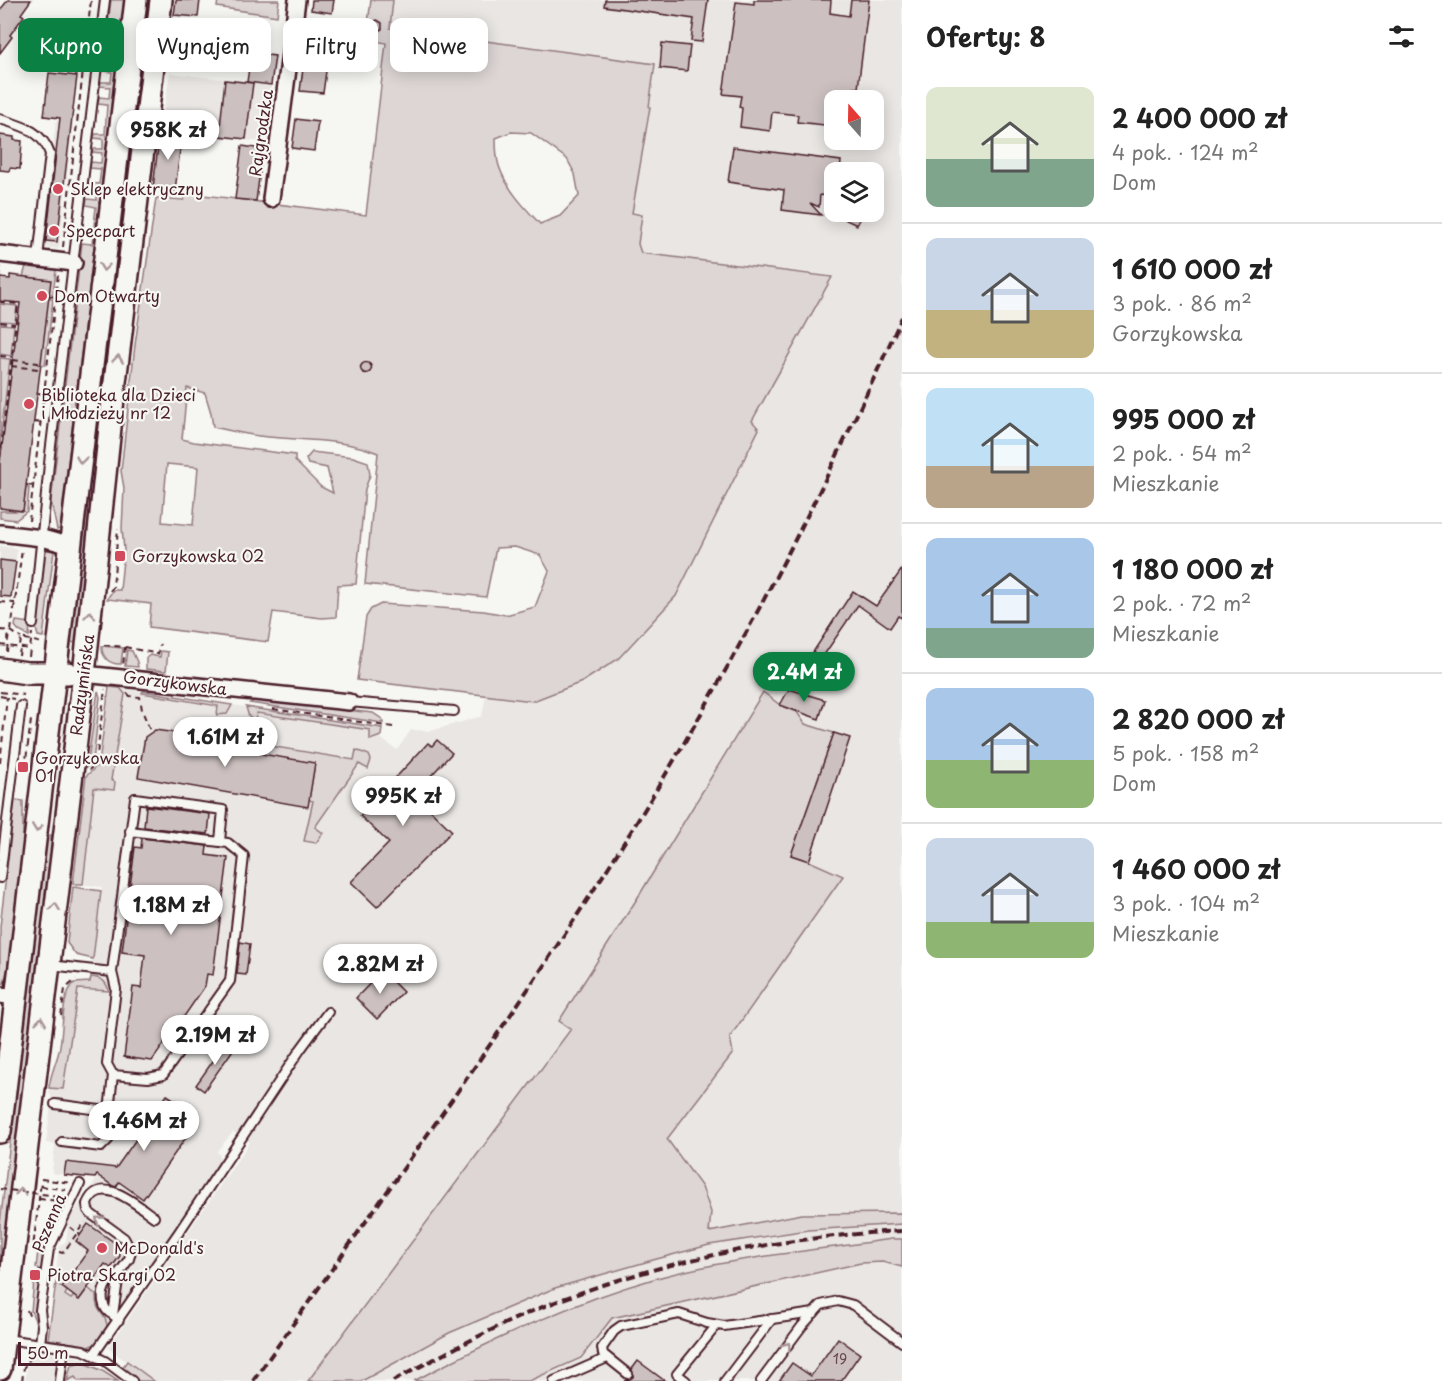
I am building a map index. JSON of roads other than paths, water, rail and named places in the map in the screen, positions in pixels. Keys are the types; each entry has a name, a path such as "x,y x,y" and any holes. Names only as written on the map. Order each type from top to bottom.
{"main road":[{"name":"Radzymińska","path":"0,1132 8,996 56,673 136,0"},
{"name":"Radzymińska","path":"0,1369 84,674 102,492 161,0"},
{"path":"78,490 102,492"},
{"name":"Gorzykowska","path":"11,661 56,673 84,674"}],"street":[{"name":"Rajgrodzka","path":"271,199 297,0"},
{"path":"1,258 38,258 68,263"},
{"path":"0,533 35,537 72,546"},
{"name":"Gorzykowska","path":"84,674 349,702"}],"lane":[{"path":"33,624 35,537 50,454 68,263 105,0"},
{"path":"0,119 38,134 45,142 50,154 38,258"},
{"path":"349,702 454,711"},
{"path":"0,878 21,706"},
{"path":"109,1111 113,1075 107,1064 116,988 112,972 135,798 223,810 220,841"},
{"path":"113,1075 148,1078 163,1075 230,981 244,856 228,843 220,841 130,831"},
{"path":"48,965 112,972"},
{"path":"94,1354 116,1317 328,1012"},
{"path":"55,1104 114,1112 108,1140 101,1147 62,1142"},
{"name":"Pszenna","path":"40,1344 42,1326 40,1310 48,1255 80,1185"},
{"path":"116,1317 107,1312 102,1298 107,1281 119,1273 131,1251 124,1238 88,1210 88,1200 98,1191 113,1191 154,1216"},
{"path":"116,1317 119,1273"},
{"path":"761,1381 814,1312 821,1305 838,1300 853,1305 902,1342"},
{"path":"628,1374 603,1354 602,1348 614,1331 621,1326 679,1314 724,1326 814,1312"},
{"path":"724,1381 772,1319"},
{"path":"686,1381 677,1374 717,1325"},
{"path":"4,1339 83,1350 94,1354 132,1381"},
{"path":"60,1381 64,1347"},
{"path":"554,1381 607,1358"}],"railway":[{"path":"253,1381 492,1041 630,833 705,707 775,579 902,317"},
{"path":"393,1381 517,1318 624,1278 669,1265 761,1246 808,1239 902,1231"}],"place":[{"name":"Sklep elektryczny","path":"58,189"},
{"name":"Specpart","path":"54,231"},
{"name":"Dom Otwarty","path":"42,296"},
{"name":"Biblioteka dla Dzieci i Młodzieży nr 12","path":"29,404"},
{"name":"Gorzykowska 02","path":"120,556"},
{"name":"Gorzykowska 01","path":"23,767"},
{"name":"McDonald's","path":"102,1248"},
{"name":"Piotra Skargi 02","path":"35,1275"}]}
